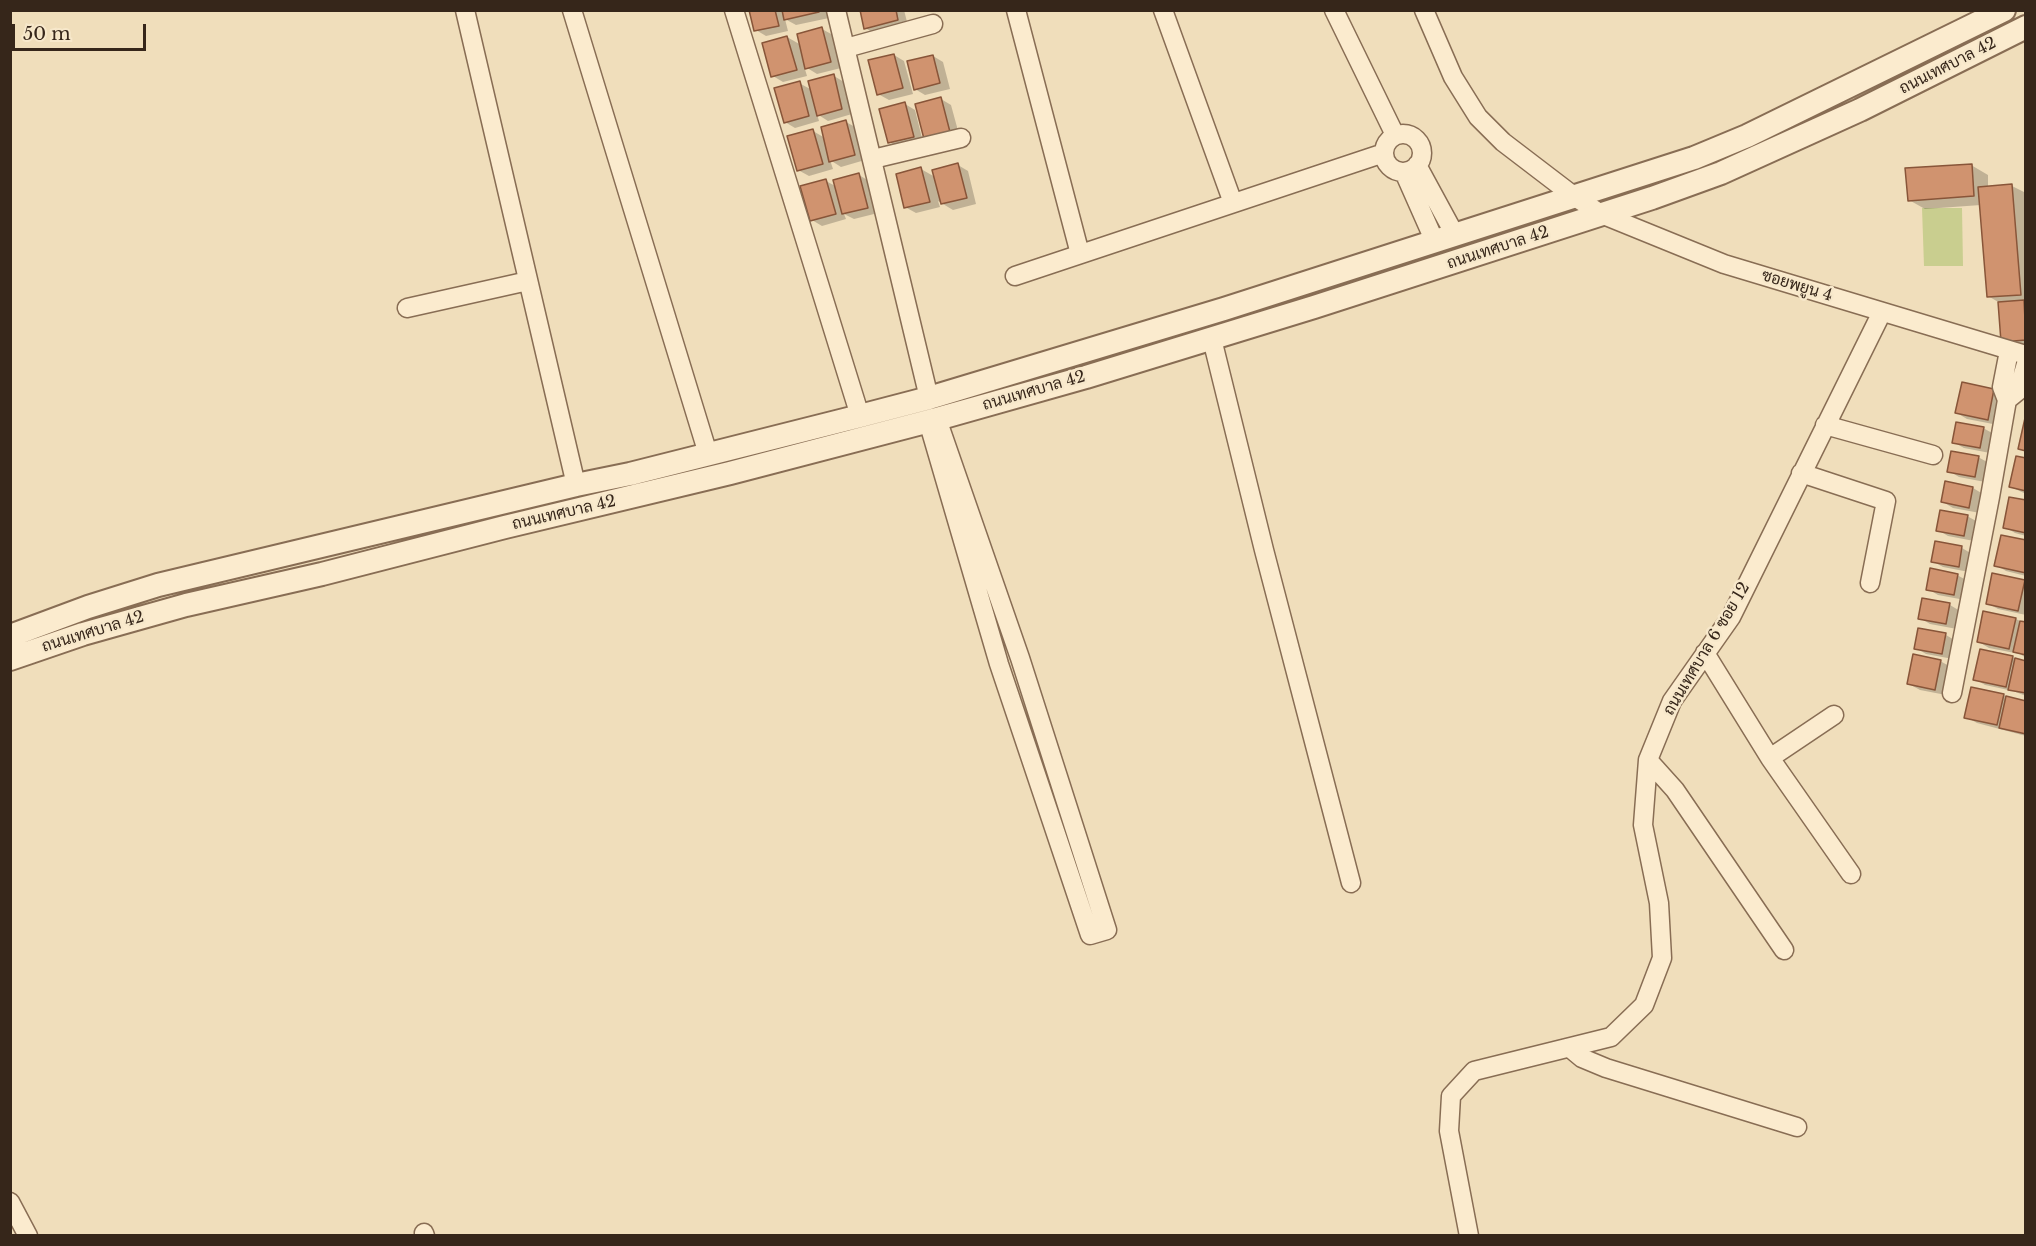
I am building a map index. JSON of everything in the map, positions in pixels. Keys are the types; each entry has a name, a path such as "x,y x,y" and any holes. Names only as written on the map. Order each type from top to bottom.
{"street":[{"path":"465,10 576,485"},
{"path":"572,10 708,454"},
{"path":"734,10 860,416"},
{"path":"836,10 873,159 931,413 999,664 1090,935 1107,930 1020,658 931,413"},
{"path":"1016,10 1080,254"},
{"path":"1164,10 1233,202"},
{"path":"1334,10 1395,135"},
{"name":"ซอยพยูน 4","path":"1424,10 1453,77 1478,117 1503,142 1601,214 1724,264 2017,353"},
{"name":"ถนนเทศบาล 42","path":"10,636 87,607 158,585 630,474 860,416 931,413 1164,328 1694,158 1747,136 2004,10"},
{"path":"846,48 933,24"},
{"name":"ถนนเทศบาล 42","path":"10,659 83,634 186,605 322,574 730,473 931,413 1212,339 1492,251 1685,187 1860,110 2025,27"},
{"path":"1395,135 1409,135 1421,148 1421,156 1411,168 1396,171 1389,166 1384,153 1387,142 1395,135"},
{"path":"873,159 961,138"},
{"path":"1015,276 1384,153"},
{"path":"1411,168 1445,239"},
{"path":"407,308 528,281"},
{"name":"ถนนเทศบาล 6 ซอย 12","path":"1469,1236 1449,1131 1451,1096 1474,1071 1611,1037 1644,1005 1662,958 1659,903 1643,825 1648,760 1672,701 1731,617 1882,312"},
{"path":"1212,339 1264,550 1351,883"},
{"path":"1952,693 2007,400 2002,387 2017,353"},
{"path":"2007,400 2018,391 2025,364"},
{"path":"2007,400 2025,405"},
{"path":"1825,425 1933,455"},
{"path":"1801,473 1886,501 1870,583"},
{"path":"1705,653 1770,758 1851,874"},
{"path":"999,664 1020,658"},
{"path":"1770,758 1834,715"},
{"path":"1648,760 1675,790 1784,951"},
{"path":"1039,782 1059,777"},
{"path":"1570,1048 1582,1058 1606,1068 1797,1127"},
{"path":"10,1202 28,1236"}],"green space":[{"path":"1922,208 1962,208 1963,266 1924,266"}],"building":[{"path":"749,10 775,10 779,26 754,31"},
{"path":"782,10 819,10 819,12 784,20"},
{"path":"860,10 896,10 898,20 864,29"},
{"path":"822,27 831,62 805,69 797,34"},
{"path":"787,36 797,70 771,77 762,43"},
{"path":"894,54 903,88 877,95 868,60"},
{"path":"933,55 940,83 914,90 907,61"},
{"path":"834,74 842,109 817,116 808,81"},
{"path":"800,81 809,116 784,123 774,88"},
{"path":"941,97 950,132 924,139 915,104"},
{"path":"905,102 914,137 888,143 879,109"},
{"path":"846,120 855,155 829,162 821,127"},
{"path":"813,129 823,164 797,171 787,136"},
{"path":"958,163 967,198 941,204 932,170"},
{"path":"1972,164 1974,196 1908,201 1905,168"},
{"path":"921,167 930,202 904,208 896,174"},
{"path":"859,173 868,208 842,214 833,180"},
{"path":"826,179 836,214 810,221 800,186"},
{"path":"2012,184 2021,295 1987,297 1978,187"},
{"path":"2024,300 2026,340 2001,342 1998,302"},
{"path":"1962,382 1994,389 1988,420 1955,413"},
{"path":"2026,418 2026,451 2018,449"},
{"path":"1956,422 1984,427 1980,448 1952,443"},
{"path":"1951,451 1979,456 1975,477 1947,472"},
{"path":"2016,456 2026,458 2026,491 2009,487"},
{"path":"1945,481 1973,487 1969,508 1941,502"},
{"path":"2009,497 2026,500 2026,533 2003,528"},
{"path":"1940,510 1968,515 1964,536 1936,531"},
{"path":"2001,535 2026,540 2026,573 1994,566"},
{"path":"1935,541 1962,546 1959,567 1931,562"},
{"path":"1930,568 1958,574 1954,595 1926,590"},
{"path":"1992,573 2025,580 2018,611 1986,604"},
{"path":"1922,598 1950,603 1946,624 1918,619"},
{"path":"1983,611 2016,618 2009,649 1977,642"},
{"path":"2020,621 2026,622 2026,655 2013,652"},
{"path":"1918,628 1946,633 1942,654 1914,649"},
{"path":"1980,649 2013,656 2006,687 1973,680"},
{"path":"1913,654 1941,660 1935,690 1907,684"},
{"path":"2015,658 2026,661 2026,693 2008,690"},
{"path":"1971,687 2004,694 1997,725 1964,718"},
{"path":"2006,696 2026,701 2026,734 1999,728"}]}
